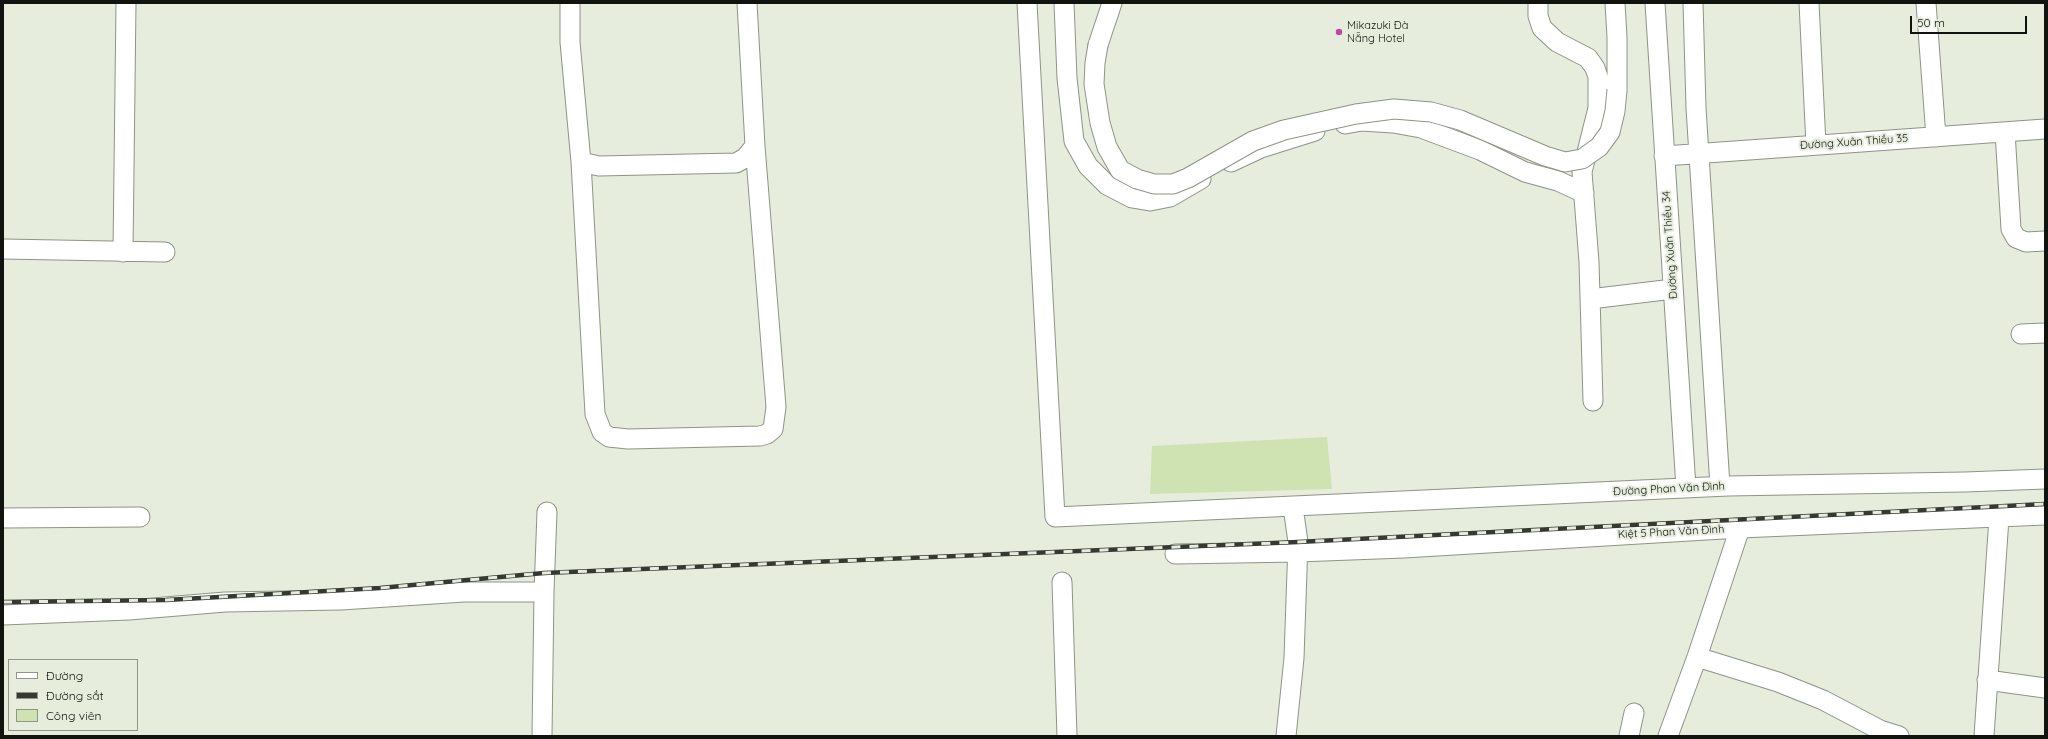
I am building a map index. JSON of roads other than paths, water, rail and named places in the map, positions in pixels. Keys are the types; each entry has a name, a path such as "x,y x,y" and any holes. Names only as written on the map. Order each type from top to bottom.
{"street":[{"path":"123,252 126,3"},
{"path":"570,3 570,42 581,162 595,414 602,432 609,437 628,439 760,436 767,434 772,429 776,407 755,146 747,3"},
{"name":"Đường Phan Văn Đình","path":"1027,3 1054,517 1720,486 1965,482 2045,479"},
{"path":"1064,3 1067,78 1074,141 1088,166 1107,185 1132,198 1150,201 1170,197 1236,159 1261,148 1328,127 1362,121 1393,123 1421,128 1480,150 1525,172 1558,181 1584,193"},
{"path":"1112,3 1098,45 1094,84 1100,123 1107,147 1120,170 1137,179 1154,184 1173,184 1188,178 1253,140 1284,130 1341,117 1394,109 1431,112 1473,125 1545,156 1566,162 1582,160 1599,147 1610,132 1615,111 1617,90 1617,37 1615,3"},
{"path":"1538,3 1538,16 1542,28 1557,42 1588,58 1595,68 1598,77 1598,108 1582,172 1590,299 1593,401"},
{"name":"Đường Xuân Thiều 34","path":"1655,3 1686,488"},
{"path":"1693,3 1699,153 1720,486"},
{"path":"1809,3 1816,145"},
{"path":"1926,3 1936,137"},
{"name":"Đường Xuân Thiều 35","path":"1664,156 2045,129"},
{"path":"2005,132 2011,229 2016,238 2026,242 2045,241"},
{"path":"581,162 599,166 736,163 745,158 755,146"},
{"path":"3,249 165,252"},
{"path":"1590,299 1673,289"},
{"path":"2021,334 2045,333"},
{"path":"1286,736 1294,658 1298,552 1294,507"},
{"path":"542,736 544,592 547,512"},
{"name":"Kiệt 5 Phan Văn Đình","path":"1175,554 1298,552 1404,548 1740,528 2045,515"},
{"path":"3,518 140,517"},
{"path":"1984,736 1999,518"},
{"path":"1668,736 1698,657 1740,528"},
{"path":"1062,582 1067,736"},
{"path":"3,615 129,610 225,602 341,600 464,592 544,592"},
{"path":"1698,657 1778,682 1823,700 1880,730 1899,736"},
{"path":"1987,680 2045,688"},
{"path":"1629,736 1634,713"}],"railway":[{"path":"3,602 166,600 380,588 544,573 1298,542 2045,504"}],"place":[{"name":"Mikazuki Đà Nẵng Hotel","path":"1339,32"}]}
